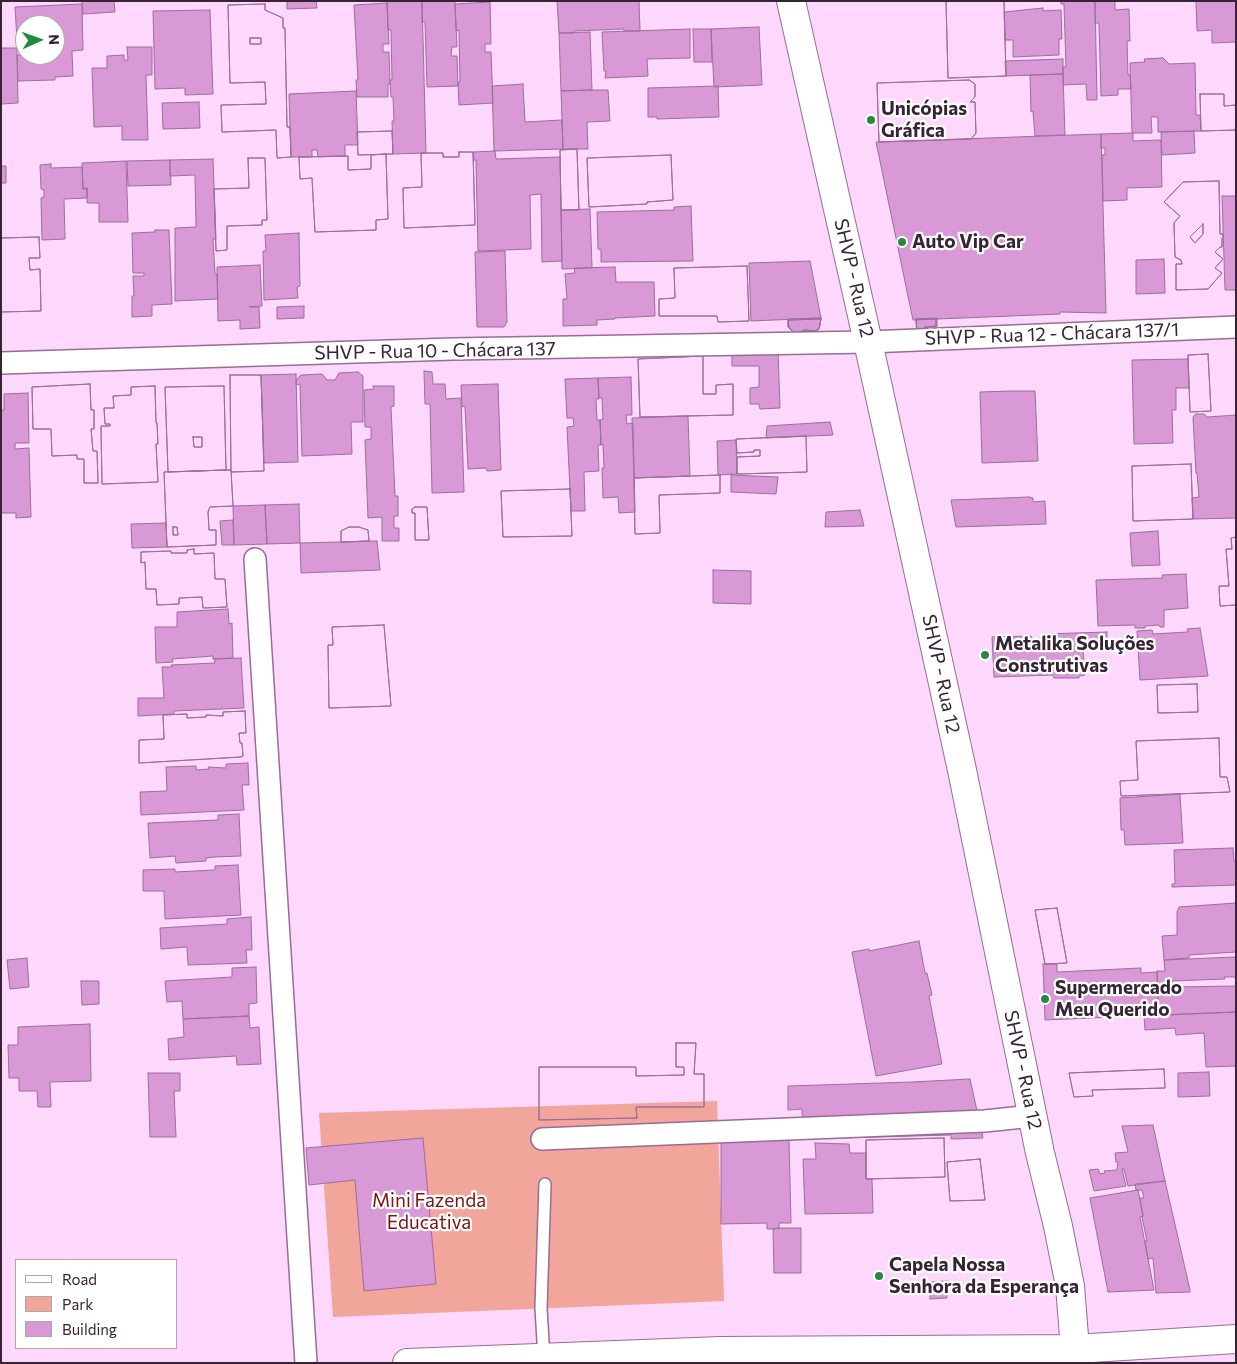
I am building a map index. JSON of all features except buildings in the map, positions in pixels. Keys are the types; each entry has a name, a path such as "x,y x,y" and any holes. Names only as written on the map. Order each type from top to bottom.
{"street":[{"name":"SHVP - Rua 12","path":"791,1 962,770 1032,1116 1058,1226 1070,1286 1075,1356"},
{"name":"SHVP - Rua 12 - Chácara 137/1","path":"868,342 1236,327"},
{"name":"SHVP - Rua 10 - Chácara 137","path":"1,364 453,349 868,342"},
{"path":"255,559 306,1363"},
{"path":"542,1139 985,1121 1032,1116"},
{"path":"407,1363 544,1358 1075,1356 1236,1339"}],"lane":[{"path":"544,1358 541,1308 545,1184"}],"green space":[{"name":"Mini Fazenda Educativa","path":"717,1101 724,1301 333,1317 319,1113"}],"place":[{"name":"Unicópias Gráfica","path":"871,120"},
{"name":"Auto Vip Car","path":"902,242"},
{"name":"Metalika Soluções Construtivas","path":"985,655"},
{"name":"Supermercado Meu Querido","path":"1045,999"},
{"name":"Capela Nossa Senhora da Esperança","path":"879,1276"}]}
